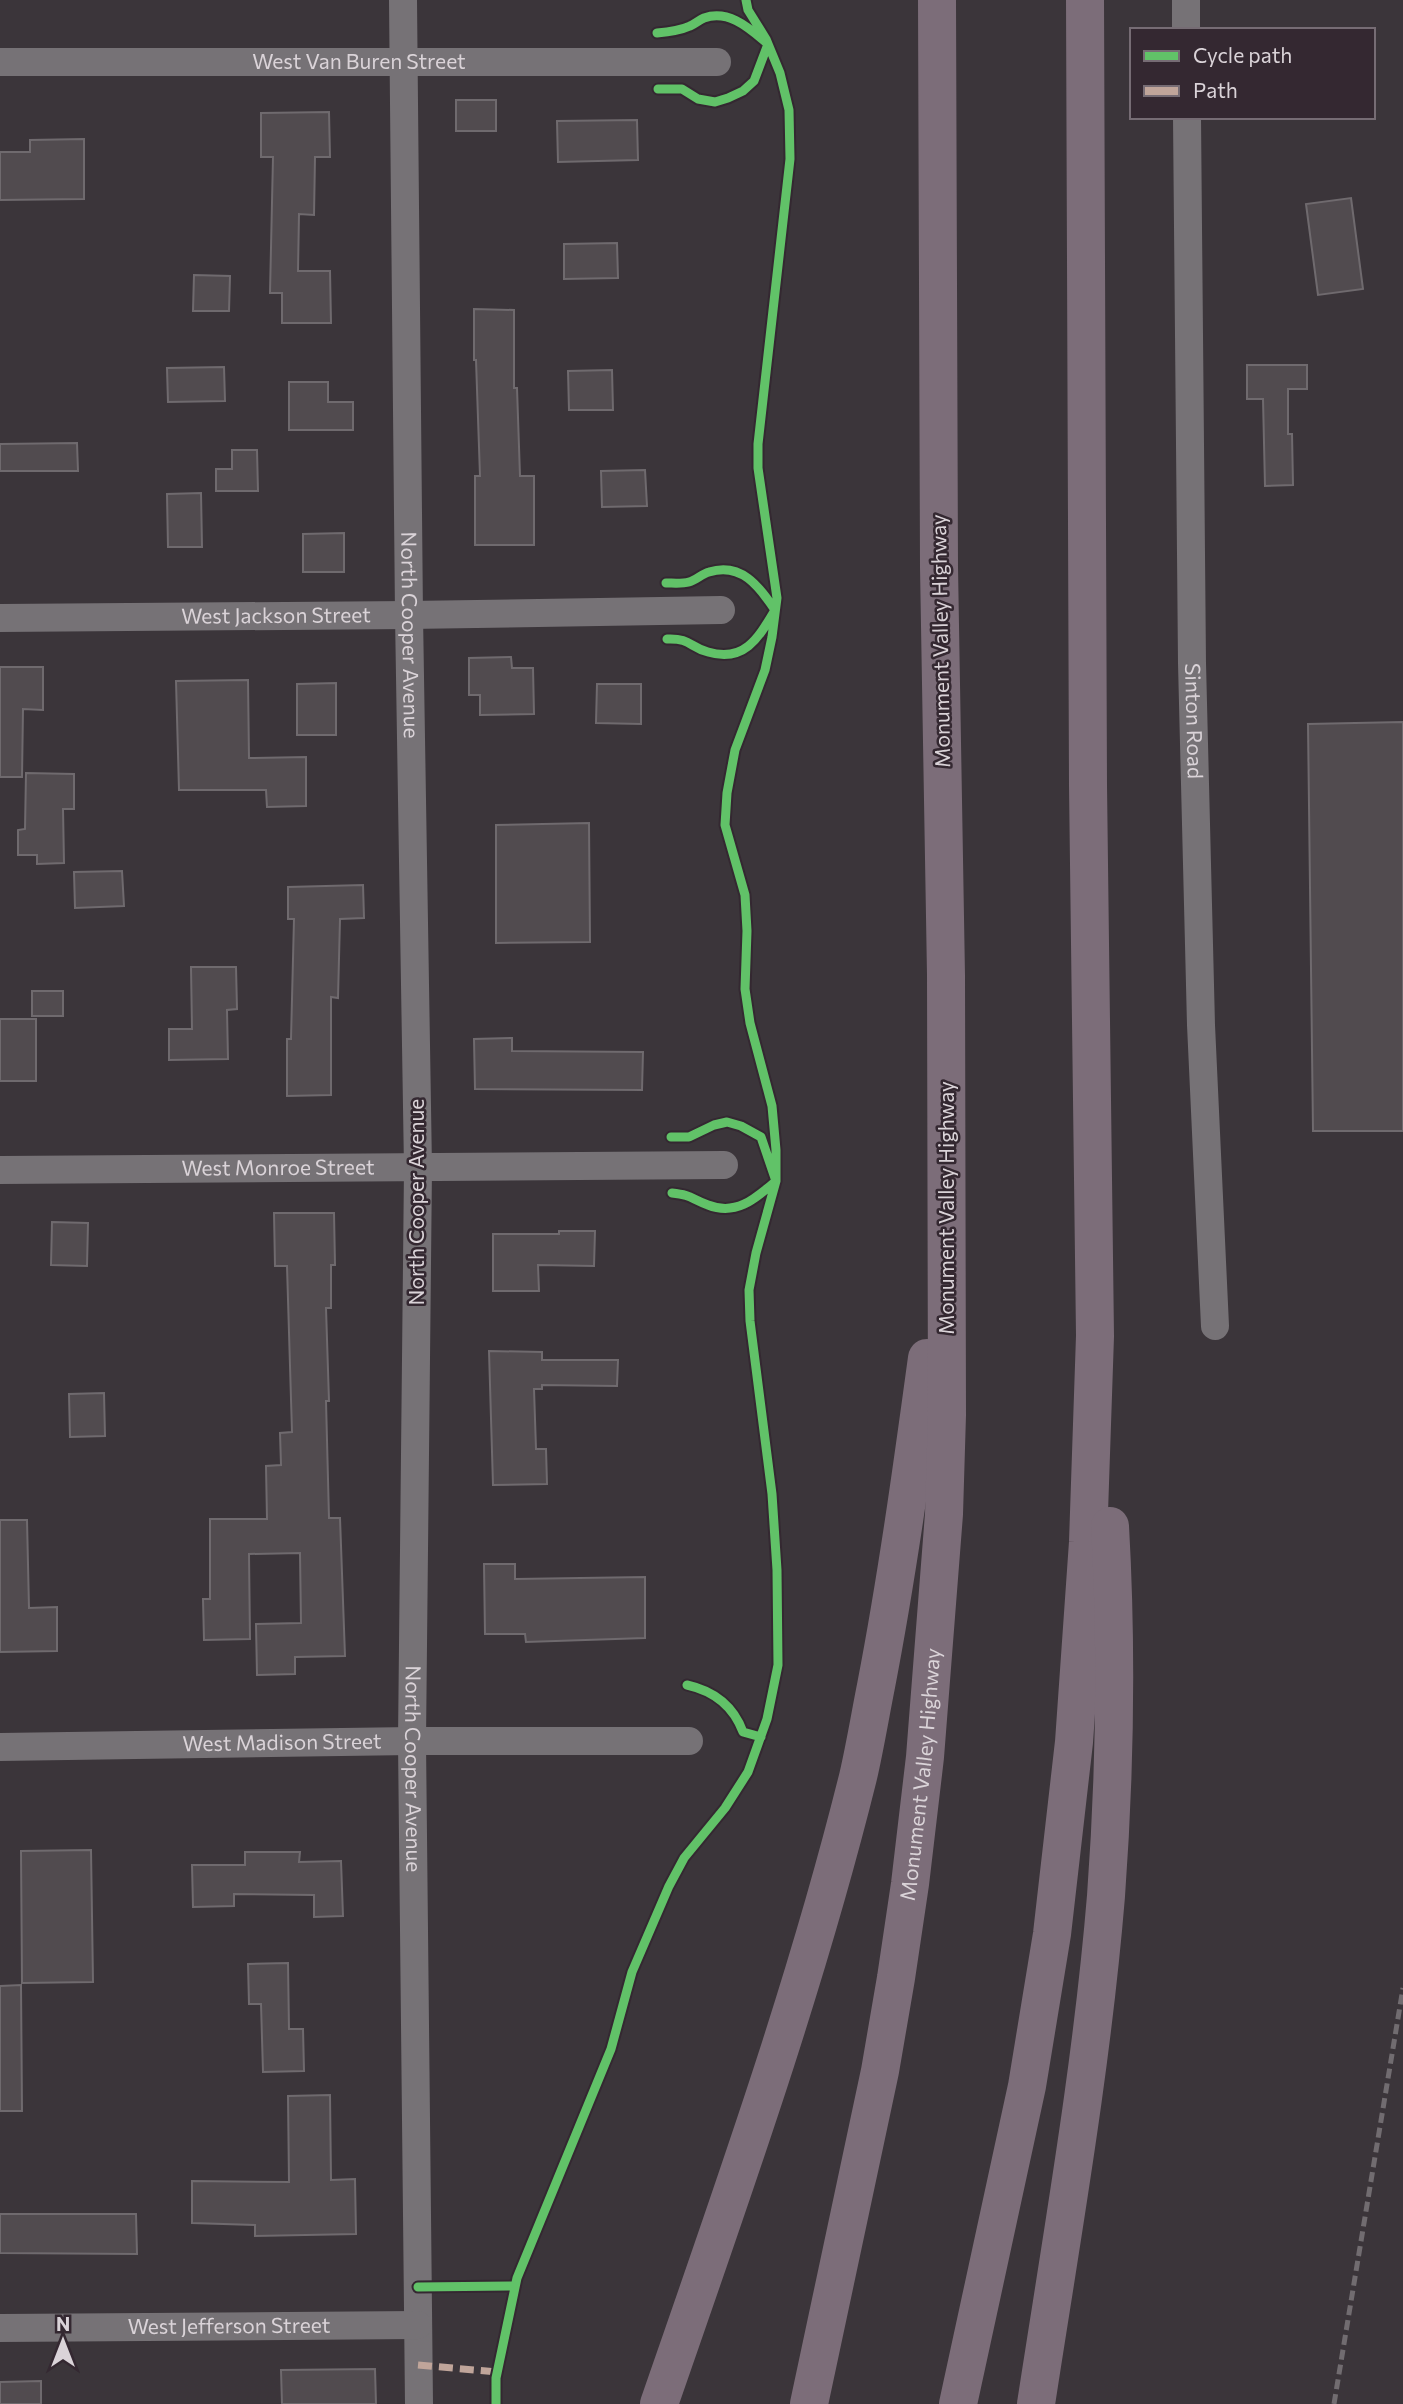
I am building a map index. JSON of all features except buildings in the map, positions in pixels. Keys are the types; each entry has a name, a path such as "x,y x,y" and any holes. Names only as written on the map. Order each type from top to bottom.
{"highway":[{"name":"Monument Valley Highway","path":"809,2404 882,2057 910,1884 938,1612 944,1514 947,1415 945,872 939,567 937,0"},
{"path":"958,2404 1027,2086 1052,1934 1074,1742 1083,1620 1095,1336 1088,785 1085,0"},
{"path":"659,2404 739,2176 823,1914 859,1773 884,1646 912,1469 929,1341 946,1157"},
{"path":"1036,2404 1089,2046 1111,1811 1114,1593 1095,1336"}],"street":[{"name":"North Cooper Avenue","path":"404,0 409,615 418,1168 412,1741 419,2404"},
{"path":"1186,0 1186,28"},
{"name":"West Van Buren Street","path":"0,62 717,62"},
{"name":"Sinton Road","path":"1187,119 1192,663 1201,1025 1215,1325"},
{"name":"West Jackson Street","path":"0,618 721,610"},
{"name":"West Monroe Street","path":"0,1170 724,1165"},
{"name":"West Madison Street","path":"0,1747 412,1741 688,1741"},
{"name":"West Jefferson Street","path":"0,2328 418,2325"}],"railway":[{"path":"1334,2404 1403,1988"}],"marked path":[{"path":"418,2365 497,2372"}],"cycle path":[{"path":"496,2404 496,2378 517,2278 611,2049 632,1972 684,1858 725,1808 748,1772 767,1719 778,1665 777,1570 772,1494 750,1321 749,1290 756,1253 776,1181 776,1150 772,1106 750,1023 745,989 745,895 725,825 727,793 735,750 765,670 777,598 758,468 758,444 790,159 789,110 780,73 766,39 748,10 746,0"},
{"path":"657,33 682,29 704,18 723,16 739,22 768,44 754,81 743,91 728,98 715,102 698,99 682,89 658,89"},
{"path":"666,583 686,583 709,572 731,570 756,585 775,610 757,638 741,651 732,654 708,652 686,641 667,639"},
{"path":"671,1137 689,1137 727,1122 741,1126 761,1137 776,1181 753,1199 736,1207 718,1208 688,1196 672,1193"},
{"path":"687,1685 714,1695 734,1714 743,1732 761,1737"},
{"path":"418,2287 515,2286"}]}
